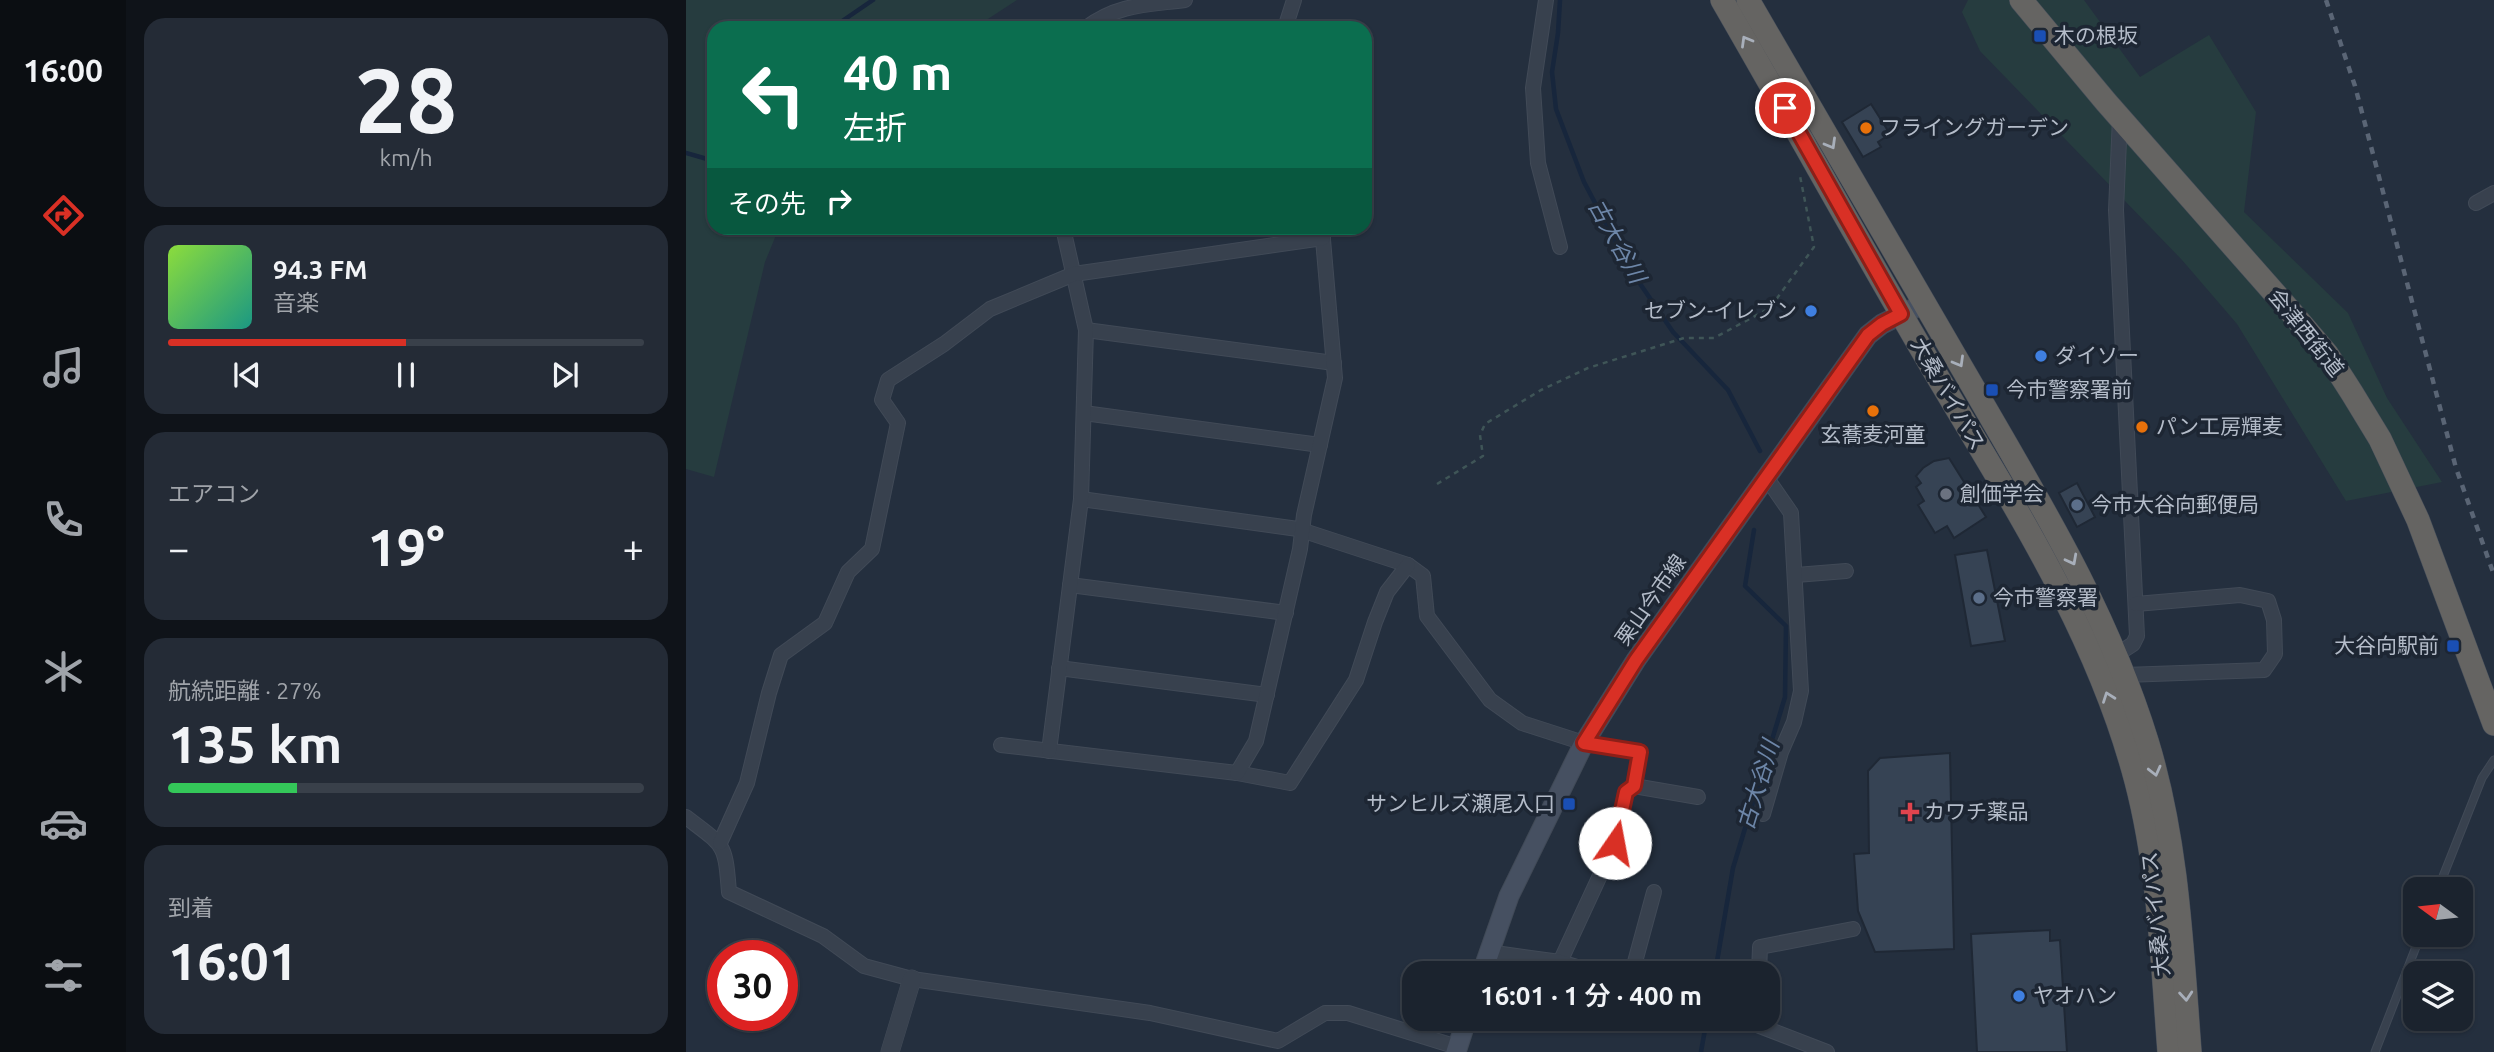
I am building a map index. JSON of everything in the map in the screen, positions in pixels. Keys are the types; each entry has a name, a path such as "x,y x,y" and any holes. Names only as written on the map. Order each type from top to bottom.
{"highway":[{"name":"大桑バイパス","path":"1722,0 1901,314 2051,569 2104,683 2136,781 2146,826 2158,905 2169,1052"},
{"name":"大桑バイパス","path":"1748,0 2072,558 2121,665 2147,743 2167,827 2178,905 2190,1052"},
{"name":"会津西街道","path":"2021,0 2327,354 2353,393 2380,439 2418,520 2494,724"},
{"path":"2067,602 2088,591"}],"main road":[{"name":"栗山今市線","path":"1486,961 1508,896 1584,743 1636,660 1868,335 1882,324 1925,303"},
{"path":"1457,1049 1463,1031"}],"street":[{"path":"1096,21 1131,4 1185,0"},
{"path":"1287,21 1294,0"},
{"path":"1546,0 1533,88 1538,163 1560,247"},
{"path":"2120,117 2116,210 2137,636 2121,665 2264,670 2276,654 2274,620 2268,601 2240,595 2136,604"},
{"path":"2476,203 2494,193"},
{"path":"1049,751 1081,499 1084,413 1086,330 1065,235"},
{"path":"720,844 747,783 781,655 825,623 848,572 872,549 898,423 882,400 888,380 944,344 990,309 1074,274 1311,235"},
{"path":"1237,773 1256,741 1335,378 1323,235"},
{"path":"1086,330 1334,363"},
{"path":"1084,413 1320,445"},
{"path":"1763,814 1781,752 1794,722 1801,691 1791,513 1766,477"},
{"path":"1081,499 1302,531 1408,565 1423,576 1427,616 1490,700 1522,723 1584,743 1640,752 1634,786 1626,792 1615,843 1560,961"},
{"path":"1001,745 1237,773 1290,783 1356,680 1387,592 1408,565"},
{"path":"1796,575 1846,571"},
{"path":"1070,585 1286,613"},
{"path":"1059,667 1267,695"},
{"path":"1634,786 1698,797"},
{"path":"686,817 720,844 727,858 729,892 823,936 864,966 912,979 1150,1013 1278,1041 1325,1013 1348,1013 1457,1049"},
{"path":"1635,961 1654,892"},
{"path":"1759,961 1760,947 1853,929"},
{"path":"1488,953 1552,961"},
{"path":"890,1052 912,979"},
{"path":"1778,1031 1827,1052"}],"lane":[{"path":"2443,877 2482,778 2494,760"},
{"path":"2375,1052 2416,947"}],"path":[{"path":"1437,484 1483,456 1480,435 1485,424 1541,390 1588,368 1684,338 1714,338 1770,308 1814,247 1797,160 1810,152"}],"green space":[{"path":"686,0 1017,0 985,21 707,21 707,235 776,235 765,262 714,477 686,469"},
{"path":"1968,0 2084,0 2140,77 2209,35 2256,112 2244,212 2348,313 2387,398 2442,482 2346,501 2237,324 2182,260 1980,51 1962,12"}],"building":[{"name":"フライングガーデン","path":"1871,104 1890,134 1878,142 1881,147 1863,157 1842,122"},
{"name":"創価学会","path":"1949,458 1986,517 1954,538 1947,526 1935,533 1918,505 1924,501 1916,487 1921,483 1916,476 1923,468 1934,461"},
{"name":"今市大谷向郵便局","path":"2077,483 2095,517 2077,527 2059,493"},
{"name":"今市警察署","path":"1987,550 2005,641 1971,646 1955,555"},
{"name":"カワチ薬品","path":"1950,753 1954,949 1875,952 1858,911 1854,854 1869,853 1868,771 1880,758"},
{"name":"ヤオハン","path":"2050,930 2050,941 2060,940 2067,1052 1977,1052 1971,934"}],"waterway":[{"path":"842,21 873,0"},
{"name":"古大谷川","path":"1560,0 1552,72 1556,109 1584,182 1630,269 1673,332 1728,390 1760,451"},
{"path":"686,153 707,159"},
{"name":"古大谷川","path":"1717,961 1733,868 1785,697 1786,626 1745,586 1754,530"},
{"name":"古大谷川","path":"1701,1052 1705,1031"}],"railway":[{"path":"2326,0 2355,86 2456,468 2494,575"}],"place":[{"name":"木の根坂","path":"2040,36"},
{"name":"フライングガーデン","path":"1866,128"},
{"name":"セブン-イレブン","path":"1811,311"},
{"name":"ダイソー","path":"2041,356"},
{"name":"今市警察署前","path":"1992,390"},
{"name":"玄蕎麦河童","path":"1873,411"},
{"name":"パン工房輝麦","path":"2142,427"},
{"name":"創価学会","path":"1946,494"},
{"name":"今市大谷向郵便局","path":"2077,505"},
{"name":"今市警察署","path":"1979,598"},
{"name":"大谷向駅前","path":"2453,646"},
{"name":"サンヒルズ瀬尾入口","path":"1569,804"},
{"name":"カワチ薬品","path":"1910,812"},
{"name":"ヤオハン","path":"2019,996"}],"route":[{"path":"1615,843 1626,792 1634,786 1640,752 1584,743 1636,660 1868,335 1901,314 1785,108"}]}
